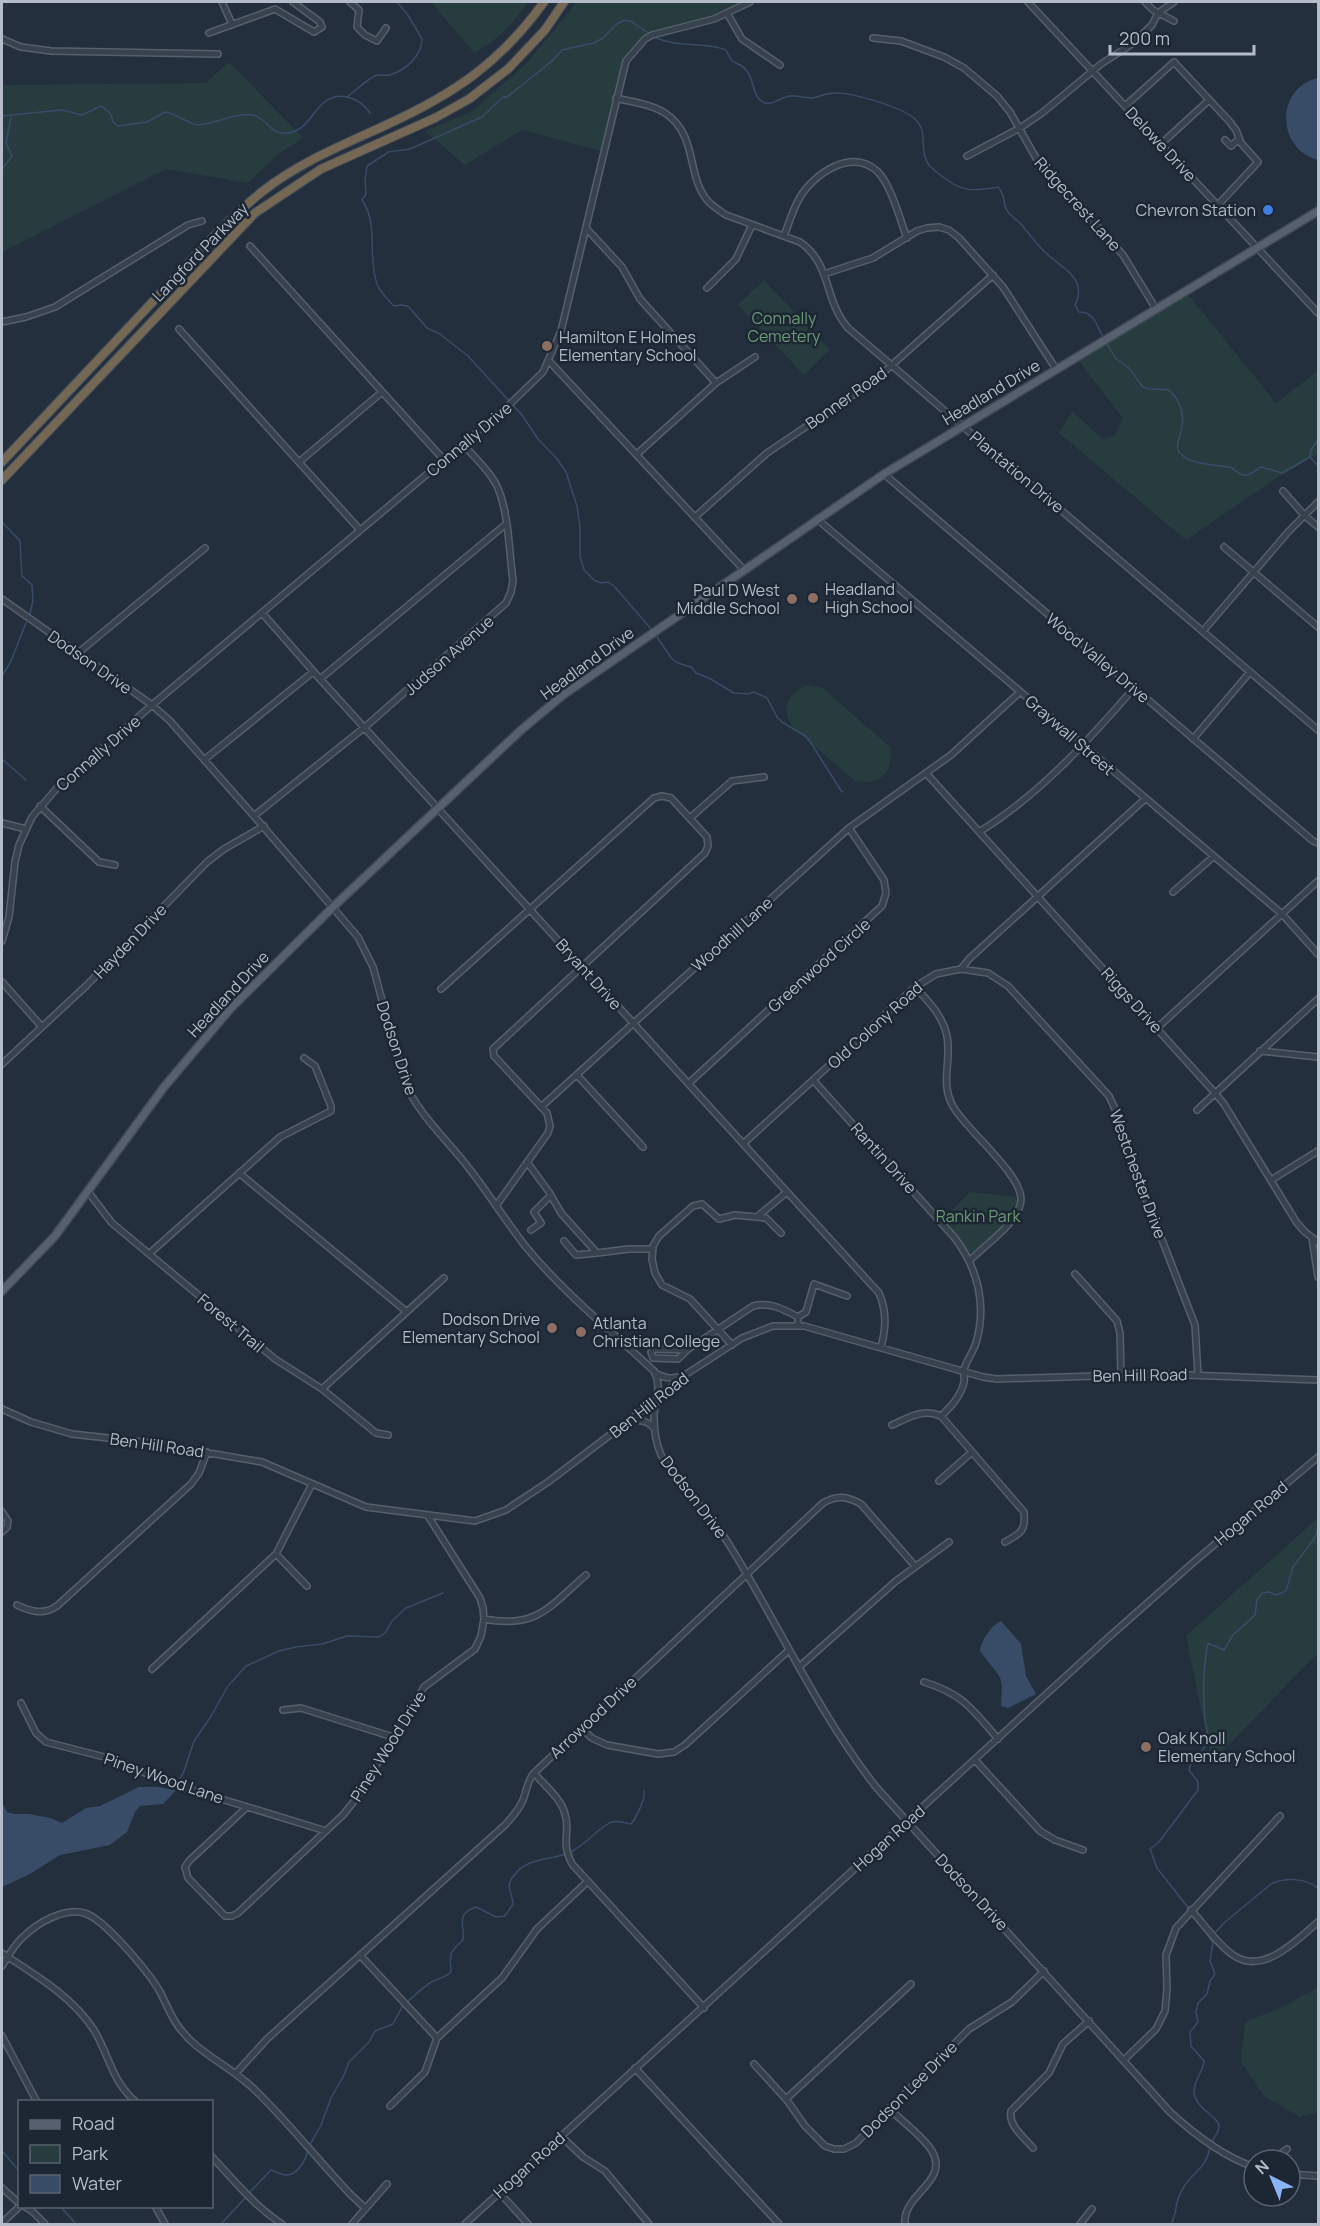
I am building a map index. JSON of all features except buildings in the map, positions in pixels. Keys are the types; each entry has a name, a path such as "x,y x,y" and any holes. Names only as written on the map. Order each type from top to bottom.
{"highway":[{"name":"Langford Parkway","path":"2,462 182,271 237,214 262,192 313,158 387,125 458,87 510,45 544,2"},
{"name":"Langford Parkway","path":"2,480 255,213 302,179 333,162 435,118 469,99 508,69 545,30 564,2"}],"main road":[{"name":"Headland Drive","path":"2,1291 55,1236 164,1087 260,977 520,731 563,695 884,474 1318,211"}],"street":[{"path":"222,2 232,24"},
{"path":"209,33 275,9 314,32 322,27 320,22 293,2"},
{"path":"351,2 359,10 357,27 365,35 377,41 386,28"},
{"name":"Connally Drive","path":"2,941 9,917 15,862 26,829 40,806 57,788 152,705 463,444 543,372 561,331 626,61 645,39 659,32 694,26 727,14 750,2"},
{"name":"Delowe Drive","path":"1028,2 1318,313"},
{"path":"1148,2 1158,13 1174,21"},
{"path":"967,156 1020,128 1092,71 1132,44 1152,25 1158,13 1174,2"},
{"path":"727,14 742,39 780,65"},
{"name":"Ridgecrest Lane","path":"873,38 901,41 919,46 964,69 997,96 1020,128 1036,158 1123,255 1156,309"},
{"path":"2,39 21,46 51,51 218,54"},
{"path":"1125,106 1174,62 1236,129 1241,143 1258,162 1218,205"},
{"name":"Plantation Drive","path":"616,98 653,107 673,119 687,139 707,200 726,214 800,242 810,249 819,260 842,321 1318,730"},
{"path":"1161,144 1209,100"},
{"path":"1225,140 1231,146 1238,140 1241,143"},
{"path":"784,236 795,205 807,187 834,166 853,161 869,166 882,177 907,238"},
{"path":"2,322 55,307 188,225 202,221"},
{"path":"707,288 736,259 752,225"},
{"path":"824,274 873,258 927,228 939,227 954,233 993,274 1011,297 1056,369"},
{"path":"586,228 622,267 640,299 716,383"},
{"path":"250,246 444,460"},
{"name":"Bonner Road","path":"695,517 766,453 858,393 892,366 993,274"},
{"path":"179,329 360,530"},
{"path":"637,453 716,383 755,357"},
{"path":"549,361 744,570"},
{"path":"299,462 382,392"},
{"name":"Judson Avenue","path":"254,816 366,728 506,603 512,592 513,581 502,500 496,484 463,444"},
{"name":"Wood Valley Drive","path":"884,474 1316,842 1318,850"},
{"path":"1283,491 1318,527"},
{"path":"1203,631 1318,502"},
{"name":"Graywall Street","path":"817,519 1282,914 1318,954"},
{"path":"320,680 506,524"},
{"path":"1224,547 1318,627"},
{"path":"78,653 205,548"},
{"name":"Dodson Drive","path":"2,599 152,705 170,721 264,826 358,937 369,957 404,1081 412,1098 465,1163 526,1246 556,1280 656,1373 660,1383 656,1400 655,1429 661,1455 716,1524 859,1765 1170,2112 1191,2131 1242,2162"},
{"name":"Bryant Drive","path":"263,614 320,680 879,1293 884,1304 886,1319 880,1347"},
{"path":"204,760 313,672"},
{"path":"1193,739 1250,672"},
{"path":"979,832 1009,812 1083,746 1134,688"},
{"name":"Woodhill Lane","path":"541,1107 849,828 951,755 1020,692"},
{"name":"Riggs Drive","path":"926,773 1215,1093 1297,1223 1318,1242"},
{"path":"690,818 732,781 764,777"},
{"path":"441,989 654,798 662,796 671,798 707,837 708,846 705,854 493,1048 494,1056 547,1113 550,1126 548,1133 496,1206"},
{"path":"961,969 969,959 1145,799"},
{"path":"40,806 99,862 115,865"},
{"path":"2,823 26,829"},
{"name":"Hayden Drive","path":"2,1064 86,986 207,862 224,849 264,826"},
{"name":"Greenwood Circle","path":"689,1083 882,906 886,893 884,880 849,828"},
{"path":"1173,892 1213,856"},
{"path":"1300,898 1318,876"},
{"path":"1157,1028 1318,881"},
{"name":"Old Colony Road","path":"744,1143 915,987 936,974 961,969"},
{"name":"Westchester Drive","path":"961,969 988,973 1008,986 1108,1096 1115,1109 1126,1147 1195,1325 1198,1375"},
{"path":"2,982 42,1027"},
{"path":"915,987 937,1012 946,1029 949,1049 945,1082 952,1106 1014,1178 1021,1192 1020,1206 1014,1218 970,1260"},
{"path":"1197,1110 1318,999"},
{"path":"1260,1051 1318,1058"},
{"path":"149,1254 280,1137 331,1111 315,1066 304,1058"},
{"path":"577,1075 643,1147"},
{"name":"Rantin Drive","path":"813,1080 954,1237 970,1260 979,1287 981,1319 975,1345 963,1371 964,1382 960,1392 956,1401 941,1416"},
{"path":"1271,1180 1318,1151"},
{"path":"527,1162 561,1213 597,1253"},
{"path":"239,1173 407,1312"},
{"name":"Forest Trail","path":"88,1192 112,1223 275,1359 322,1389 376,1433 387,1435"},
{"path":"758,1216 787,1192"},
{"path":"531,1230 541,1223 534,1212 551,1195"},
{"path":"732,1345 719,1330 711,1325 690,1299 663,1285 655,1273 652,1259 653,1249 659,1236 693,1206 702,1204 719,1219 735,1215 766,1218 781,1233"},
{"path":"1312,1238 1318,1277"},
{"path":"564,1241 576,1255 629,1249 653,1249"},
{"path":"1075,1274 1117,1321 1120,1333 1121,1375"},
{"path":"322,1389 444,1278"},
{"path":"798,1317 806,1312 814,1284 847,1296"},
{"path":"687,1350 654,1348 651,1352 653,1358 678,1359 687,1350 753,1306 774,1305 798,1317"},
{"path":"798,1317 798,1326"},
{"name":"Ben Hill Road","path":"2,1409 62,1432 262,1462 366,1507 475,1521 506,1510 576,1462 685,1376 758,1330 773,1326 798,1326 997,1379 1198,1375 1318,1380"},
{"path":"656,1373 662,1377 685,1376"},
{"path":"892,1425 922,1412 941,1416 1024,1512 1025,1526 1021,1532 1005,1542"},
{"path":"628,1421 640,1420 650,1423 655,1429"},
{"path":"17,1605 35,1612 46,1612 57,1606 191,1484 199,1473 207,1452"},
{"path":"939,1481 972,1452"},
{"name":"Hogan Road","path":"465,2224 1194,1561 1318,1458"},
{"path":"152,1669 276,1554 312,1484"},
{"name":"Arrowood Drive","path":"236,2073 260,2046 515,1814 523,1802 528,1780 534,1773 823,1503 841,1497 861,1504 915,1566"},
{"path":"2,1512 8,1521 6,1529 2,1532"},
{"path":"428,1516 480,1598 484,1619 510,1623 533,1618 547,1609 586,1575"},
{"path":"799,1667 915,1566 950,1542"},
{"path":"276,1554 307,1586"},
{"name":"Piney Wood Drive","path":"248,1807 185,1867 188,1878 225,1916 238,1913 326,1831 355,1800 424,1687 475,1649 482,1636 484,1619"},
{"path":"581,1728 592,1738 607,1745 658,1754 674,1752 685,1745 789,1650"},
{"path":"924,1682 944,1688 958,1696 998,1739"},
{"name":"Piney Wood Lane","path":"21,1703 36,1733 46,1742 112,1759 169,1783 326,1831"},
{"path":"284,1710 301,1708 393,1737"},
{"path":"975,1760 1040,1831 1055,1840 1083,1850"},
{"path":"534,1773 563,1808 567,1820 565,1841 567,1854 572,1864 704,2008"},
{"path":"1124,2060 1146,2040 1160,2023 1167,1998 1165,1965 1167,1947 1176,1928 1280,1816"},
{"path":"390,2106 425,2072 437,2038 502,1978 537,1929 588,1881"},
{"path":"1191,1910 1231,1954 1258,1961 1280,1954 1318,1922"},
{"path":"2,1966 4,1955 22,1937 41,1924 71,1912 82,1912 93,1916 102,1922 148,1974 187,2038 202,2051 236,2073 256,2091 365,2208"},
{"path":"4,1955 56,1989 86,2019 99,2038 115,2077 134,2100"},
{"path":"360,1955 437,2038"},
{"name":"Dodson Lee Drive","path":"754,2064 786,2099 820,2142 834,2149 844,2149 856,2143 969,2029 1012,2002 1044,1971"},
{"path":"786,2099 911,1984"},
{"path":"1034,2148 1013,2125 1011,2111 1049,2073 1063,2044 1089,2020"},
{"path":"2,2036 36,2100"},
{"path":"635,2068 779,2224"},
{"path":"889,2108 930,2149 936,2166 931,2180 908,2207 905,2224"},
{"path":"561,2136 583,2157 605,2171 649,2224"},
{"path":"213,2158 252,2202 282,2224"},
{"path":"1302,2175 1318,2176"},
{"path":"352,2224 387,2184"},
{"path":"2,2188 18,2203"},
{"path":"499,2192 528,2224"},
{"path":"5,2222 19,2208"},
{"path":"25,2208 32,2211 45,2224"},
{"path":"156,2208 165,2224"},
{"path":"1080,2224 1092,2209"}],"green space":[{"path":"431,2 528,2 504,31 474,53"},
{"path":"575,2 749,2 723,14 682,27 645,35 624,60 605,152 522,130 465,165 425,131 471,112 526,64"},
{"path":"229,62 303,138 277,155 248,183 166,169 2,252 2,85 206,83"},
{"name":"Connally Cemetery","path":"764,280 830,350 804,375 738,305"},
{"path":"1187,293 1276,403 1318,371 1318,454 1275,479 1186,540 1059,433 1072,411 1102,439 1114,436 1123,418 1077,359"},
{"path":"807,685 823,688 891,748 890,764 884,776 872,781 855,781 793,728 786,708 790,698"},
{"name":"Rankin Park","path":"970,1192 1017,1197 1016,1205 1006,1221 983,1244 969,1253 942,1220"},
{"path":"1318,1518 1318,1653 1212,1762 1186,1636"},
{"path":"1318,1987 1318,2112 1300,2117 1264,2096 1241,2062 1245,2022 1285,2006"}],"water":[{"path":"1318,78 1318,160 1304,154 1294,144 1288,132 1286,119 1288,105 1294,93 1304,84"},
{"path":"1001,1621 1021,1644 1026,1676 1036,1694 1008,1708 1001,1706 1000,1677 980,1651 982,1642 988,1633"},
{"path":"139,1787 176,1790 163,1804 140,1806 127,1832 110,1845 60,1855 30,1874 2,1887 2,1803 7,1812 50,1818 62,1823 86,1808 100,1806"}],"waterway":[{"path":"348,96 368,80 378,75 395,73 416,57 422,39 408,15 397,2"},
{"path":"388,152 410,149 482,117 503,97 507,97 552,61 562,50 594,43 603,38 618,23 625,20 632,22 650,34"},
{"path":"654,37 673,43 718,47 726,50 731,60 747,71 757,97 764,103 772,103 790,96 812,98 831,93 842,93 876,101 908,114 921,128 925,157 930,167 960,187 973,190 998,187 1008,212 1044,251 1072,275 1078,288 1075,305 1079,312 1092,317 1103,337"},
{"path":"2,116 62,110 82,115 101,106 109,112 113,122 118,126 147,122 165,112 198,125 253,115 277,132 288,133 299,129 322,104 335,97 342,96 355,100 370,113"},
{"path":"2,169 12,156 6,143 11,117"},
{"path":"387,153 367,166 366,194 362,200 370,219 374,273 378,287 394,306 408,306 427,328 440,334 468,356 522,415 538,439 558,460 566,472 577,506 580,556 584,570 594,580 601,583 608,582 614,586 652,630"},
{"path":"1107,344 1116,359 1129,368 1142,386 1148,389 1169,390 1176,399 1181,409 1182,420 1177,448 1187,459 1229,467 1243,475 1261,467 1282,473 1310,457 1311,450 1318,440"},
{"path":"1311,458 1318,466"},
{"path":"2,522 20,541 22,576 32,585 33,600 30,614"},
{"path":"2,676 11,661 26,623"},
{"path":"655,634 672,659 678,663 691,667 696,673 734,693 754,692 767,698 782,722 807,737 842,792"},
{"path":"2,759 26,780"},
{"path":"1190,1910 1157,1868 1150,1849 1159,1842 1198,1790 1198,1782 1189,1770 1190,1765 1205,1747 1208,1738 1204,1691 1208,1643 1224,1650 1233,1635 1255,1615 1257,1600 1262,1593 1269,1592 1276,1595 1286,1591 1293,1567 1314,1539 1318,1529"},
{"path":"178,1783 194,1741 228,1686 246,1666 279,1651 296,1647 322,1644 347,1636 379,1637 406,1608 443,1593"},
{"path":"407,2002 427,1985 451,1972 451,1954 463,1940 462,1920 465,1913 476,1907 496,1917 505,1916 513,1904 509,1888 510,1882 518,1871 531,1863 576,1849 612,1822 631,1824 642,1803 644,1791"},
{"path":"1215,1933 1271,1884 1283,1880 1295,1880 1307,1882 1318,1888"},
{"path":"1205,1931 1213,1943 1210,1961 1215,1974 1210,1981 1207,1994 1198,2003 1196,2012 1198,2022 1190,2032 1191,2046 1204,2061 1194,2093 1199,2104 1216,2119 1219,2126 1211,2143"},
{"path":"310,2145 349,2062 369,2042 375,2031 393,2024 403,2005"},
{"path":"1171,2224 1181,2192 1205,2162 1210,2148"},
{"path":"249,2193 271,2170 283,2175 294,2173 303,2162 308,2150"},
{"path":"2,2151 18,2170"},
{"path":"221,2224 246,2197"},
{"path":"62,2208 76,2224"}],"place":[{"name":"Chevron Station","path":"1268,210"},
{"name":"Hamilton E Holmes Elementary School","path":"547,346"},
{"name":"Headland High School","path":"813,598"},
{"name":"Paul D West Middle School","path":"792,599"},
{"name":"Dodson Drive Elementary School","path":"552,1328"},
{"name":"Atlanta Christian College","path":"581,1332"},
{"name":"Oak Knoll Elementary School","path":"1146,1747"}]}
